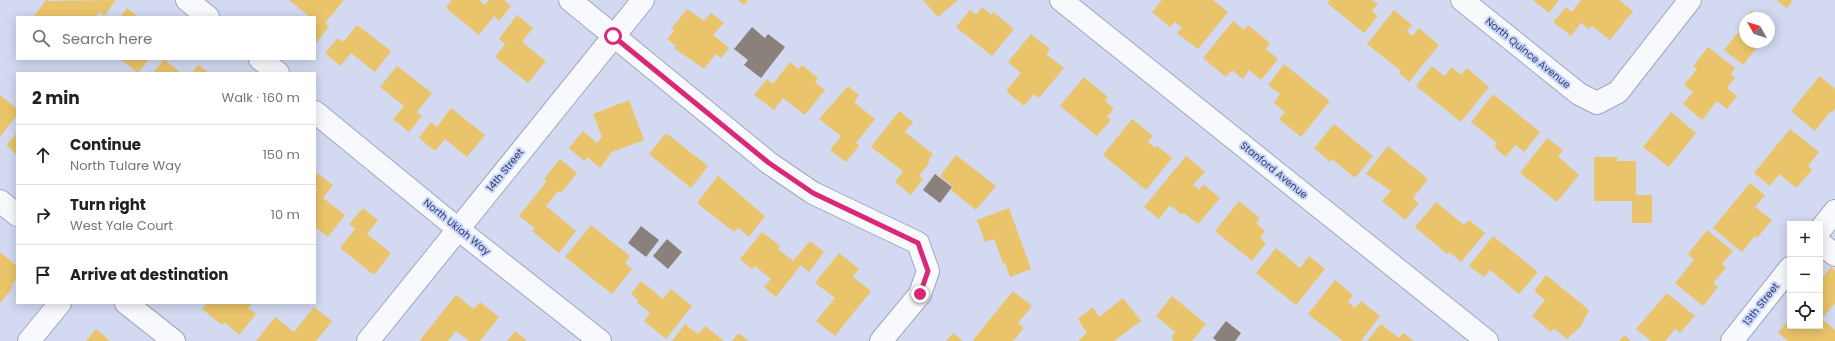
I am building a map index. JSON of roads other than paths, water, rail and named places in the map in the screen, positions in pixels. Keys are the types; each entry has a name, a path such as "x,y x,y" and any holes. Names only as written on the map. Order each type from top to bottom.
{"street":[{"path":"187,0 207,16"},
{"path":"570,0 769,163 813,193 918,243 928,271 920,294 881,341"},
{"name":"14th Street","path":"368,341 643,0"},
{"name":"Stanford Avenue","path":"1061,0 1487,341"},
{"name":"North Quince Avenue","path":"1462,0 1579,94 1597,103 1618,92 1690,0"},
{"path":"261,60 277,72"},
{"name":"North Ukiah Way","path":"316,113 458,229 600,341"},
{"path":"0,201 16,214"},
{"path":"1823,226 1835,211"},
{"path":"1823,245 1835,255"},
{"name":"13th Street","path":"1732,341 1787,272"},
{"path":"29,341 59,304"},
{"path":"127,304 174,341"}]}
